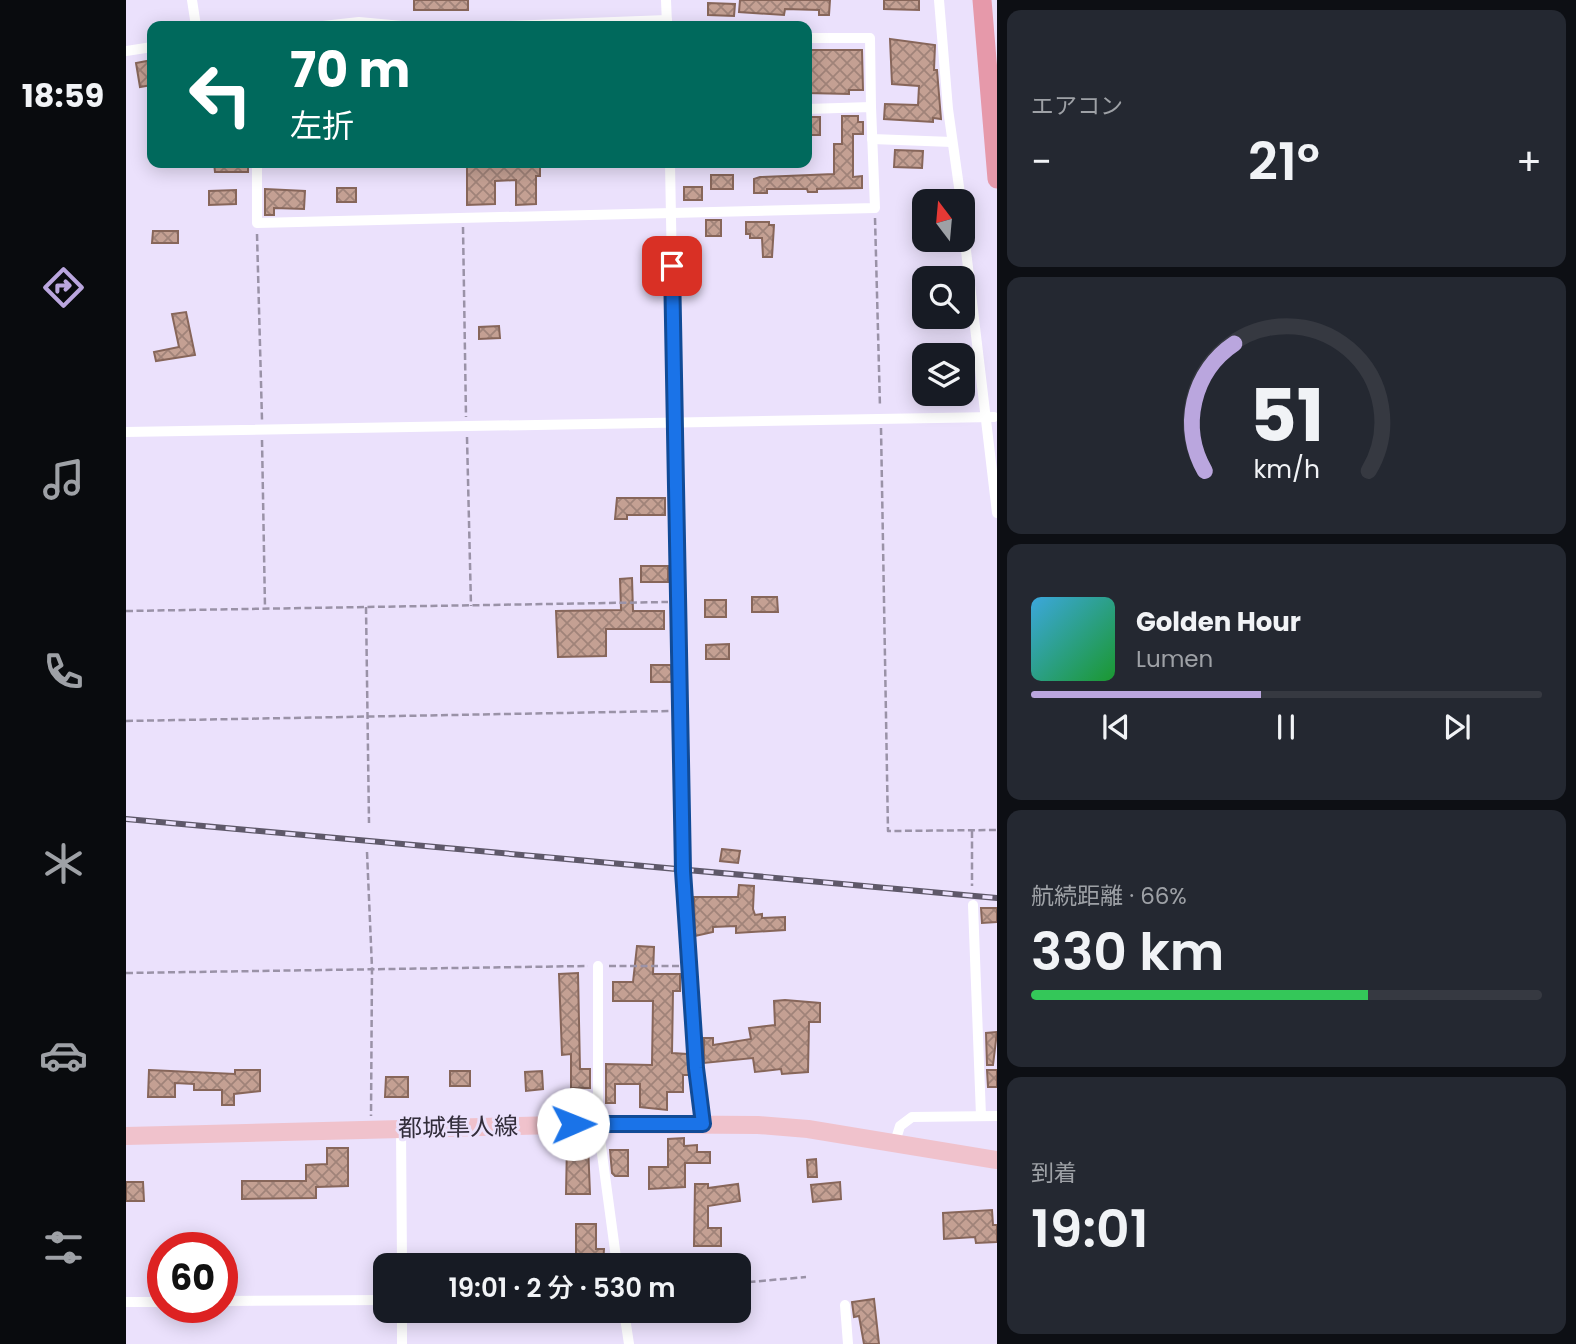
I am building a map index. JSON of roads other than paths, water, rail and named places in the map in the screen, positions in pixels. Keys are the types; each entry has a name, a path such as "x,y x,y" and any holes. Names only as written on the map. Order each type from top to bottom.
{"highway":[{"path":"982,0 997,179"}],"main road":[{"name":"都城隼人線","path":"126,1136 598,1124 703,1124 796,1128 997,1160"}],"street":[{"path":"192,0 195,21"},
{"path":"666,0 667,21"},
{"path":"939,0 952,142 959,189"},
{"path":"257,168 257,223 875,208 870,38 812,38"},
{"path":"126,51 147,48"},
{"path":"812,108 871,107"},
{"path":"872,139 952,142"},
{"path":"670,168 680,711 689,966 703,1124"},
{"path":"967,252 990,417 997,513"},
{"path":"126,432 990,417"},
{"path":"973,905 981,1116"},
{"path":"598,966 598,1124 615,1253"},
{"path":"895,1142 900,1126 912,1117 997,1116"},
{"path":"401,1129 402,1253"},
{"path":"238,1301 373,1300"},
{"path":"126,1302 147,1302"},
{"path":"845,1306 848,1344"},
{"path":"402,1323 402,1344"},
{"path":"626,1323 629,1344"}],"railway":[{"path":"126,819 997,898"}]}
